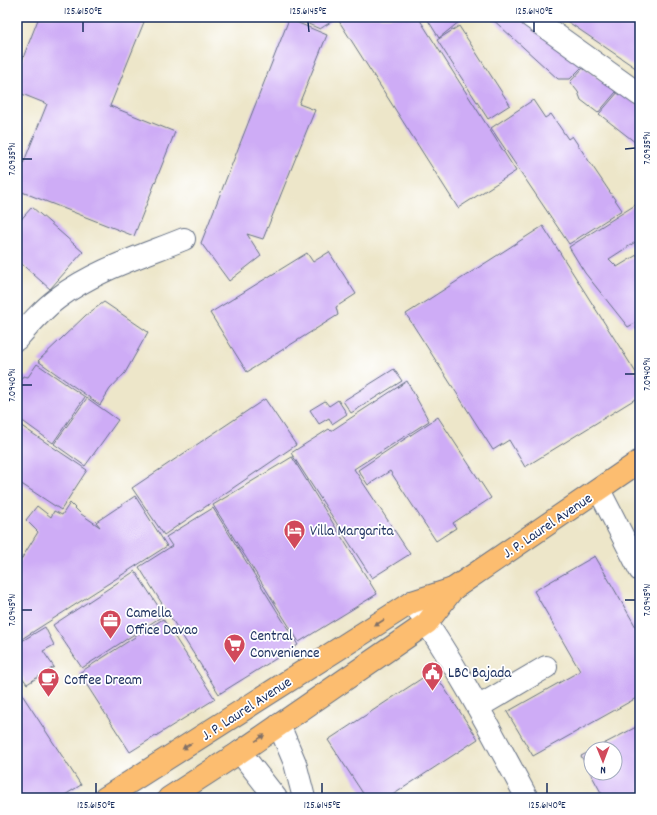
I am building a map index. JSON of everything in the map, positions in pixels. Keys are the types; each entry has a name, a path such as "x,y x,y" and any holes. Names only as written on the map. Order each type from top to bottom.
{"main road":[{"name":"J. P. Laurel Avenue","path":"106,798 412,602 453,589 640,461"},
{"name":"J. P. Laurel Avenue","path":"169,798 240,752 427,623 453,589"},
{"path":"193,798 216,768"}],"street":[{"path":"531,17 640,95"},
{"path":"17,339 30,324 58,298 85,281 184,239"},
{"path":"599,490 639,565"},
{"path":"412,602 427,623 478,707 527,798"},
{"path":"478,707 546,667"},
{"path":"279,725 295,763 304,798"},
{"path":"240,752 276,798"}],"building":[{"path":"39,17 132,17 144,22 110,106 175,132 134,236 17,190 17,179 47,104 17,92 17,73"},
{"path":"292,17 418,17 516,171 458,208 337,18 320,29"},
{"path":"426,17 465,17 439,38"},
{"path":"490,17 519,17 586,63 570,79 558,79"},
{"path":"561,17 640,17 640,71"},
{"path":"289,19 327,35 299,104 315,110 263,239 247,234 261,256 229,281 201,243"},
{"path":"459,26 510,105 488,119 437,40"},
{"path":"584,67 616,92 598,113 581,100 578,92 570,82"},
{"path":"619,91 640,106 640,146 599,114"},
{"path":"533,100 545,118 551,114 568,139 572,136 622,210 569,244 491,128"},
{"path":"640,202 640,239 609,259 617,267 640,253 640,320 628,327 585,273 569,247"},
{"path":"32,207 83,252 50,289 17,260 17,224"},
{"path":"543,226 640,379 640,396 525,467 509,440 493,450 406,314"},
{"path":"329,252 356,294 336,307 338,315 247,372 210,313 307,253 313,262"},
{"path":"104,302 148,332 125,373 110,389 100,405 38,361 86,315"},
{"path":"640,325 640,335 636,328"},
{"path":"37,364 85,397 53,443 17,417 17,397 20,392 17,390 17,385 23,376 28,377"},
{"path":"394,369 402,381 351,413 343,401"},
{"path":"407,381 429,421 354,469 410,554 372,578 291,453 329,429 331,431"},
{"path":"87,398 118,420 85,466 54,444"},
{"path":"265,399 296,445 164,535 132,488"},
{"path":"338,400 347,414 332,424 329,418 319,424 310,410 325,401 329,406"},
{"path":"438,417 491,498 453,523 456,528 436,541 390,471 368,485 358,470"},
{"path":"17,423 87,470 61,510 17,481"},
{"name":"Villa Margarita","path":"292,457 377,594 299,642 213,505"},
{"path":"135,496 167,546 17,642 17,566 38,532 26,520 37,506 51,517 54,511 62,515 70,503 81,514 100,527 96,522"},
{"path":"213,508 298,645 219,694 139,567 172,546 166,537"},
{"path":"595,556 640,634 640,696 533,756 507,712 580,671 534,591"},
{"path":"135,571 164,615 82,668 53,625"},
{"path":"163,619 215,699 130,752 79,673"},
{"path":"45,627 54,645 43,651 54,667 27,684 17,670 17,644"},
{"path":"433,671 478,739 388,798 366,798 328,740"},
{"path":"17,687 81,785 60,798 17,798"},
{"path":"640,725 640,798 604,798 595,781 623,781 623,741 609,741"}],"place":[{"name":"Villa Margarita","path":"295,550"},
{"name":"Camella Office Davao","path":"110,640"},
{"name":"Central Convenience","path":"235,664"},
{"name":"LBC Bajada","path":"433,692"},
{"name":"Coffee Dream","path":"48,698"}]}
